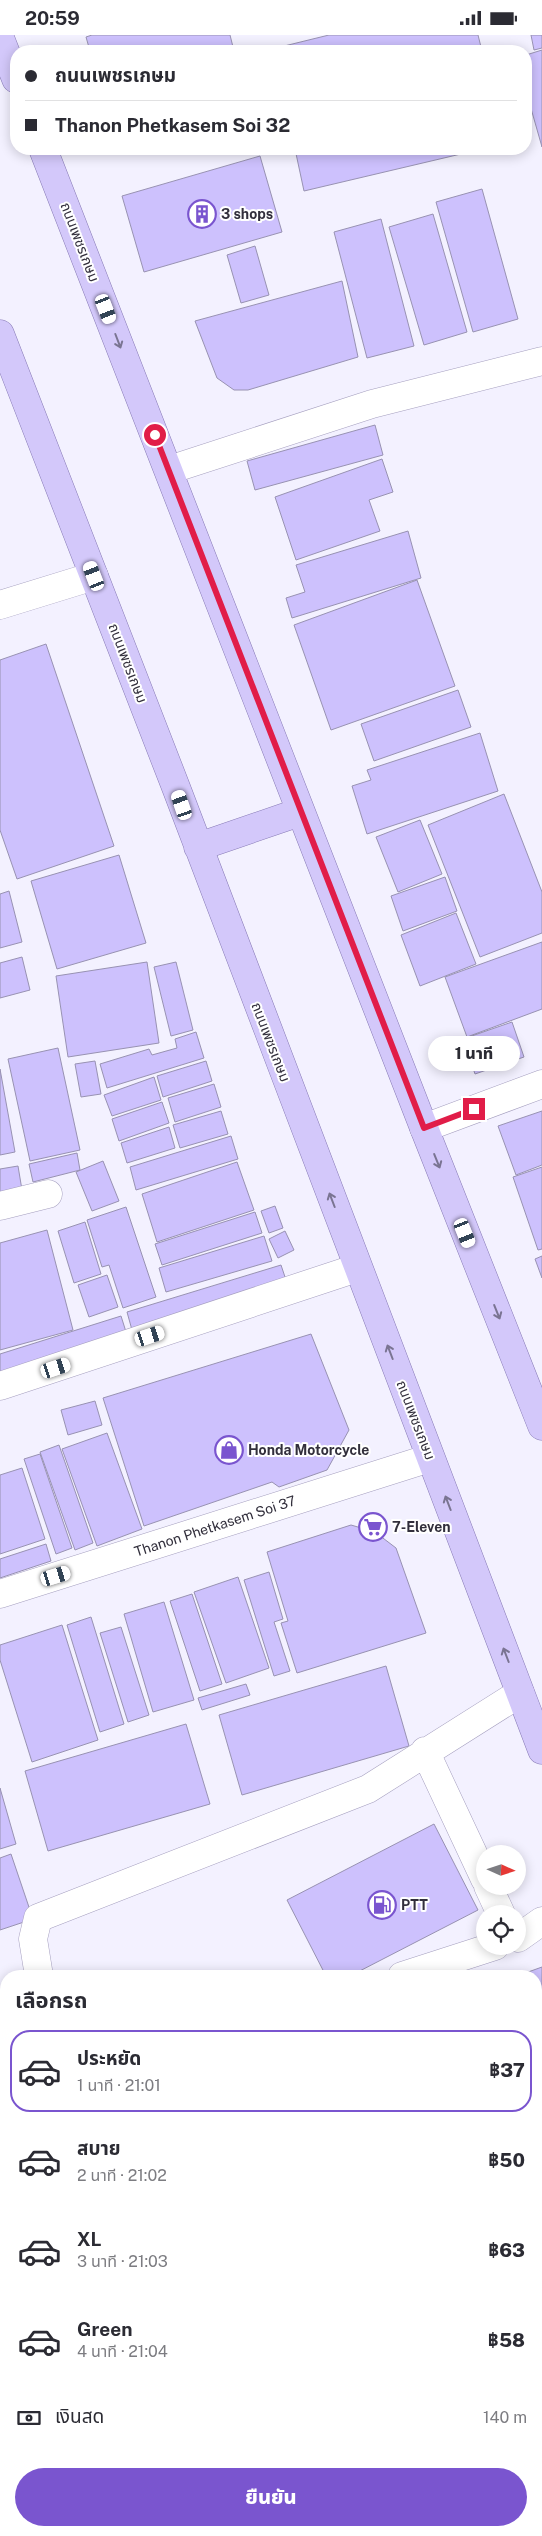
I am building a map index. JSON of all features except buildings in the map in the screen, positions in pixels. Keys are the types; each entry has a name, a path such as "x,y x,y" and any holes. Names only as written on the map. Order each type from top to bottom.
{"main road":[{"path":"0,37 10,63"},
{"name":"ถนนเพชรเกษม","path":"45,155 300,812 542,1426"},
{"name":"ถนนเพชรเกษม","path":"0,334 198,847 542,1750"},
{"path":"198,847 300,812"}],"street":[{"path":"169,470 372,404 542,361"},
{"path":"0,605 94,576"},
{"path":"424,1128 542,1084"},
{"path":"0,1206 48,1194"},
{"path":"0,1386 357,1268"},
{"name":"Thanon Phetkasem Soi 37","path":"0,1594 430,1458"},
{"path":"38,1970 33,1939 38,1918 368,1789 425,1751 520,1693"},
{"path":"425,1751 476,1860"},
{"path":"526,1932 542,1921"},
{"path":"421,1970 476,1952"}],"place":[{"name":"3 shops","path":"202,214"},
{"name":"Honda Motorcycle","path":"229,1450"},
{"name":"7-Eleven","path":"373,1527"},
{"name":"PTT","path":"382,1905"}],"route":[{"path":"155,435 424,1128 474,1109"}]}
